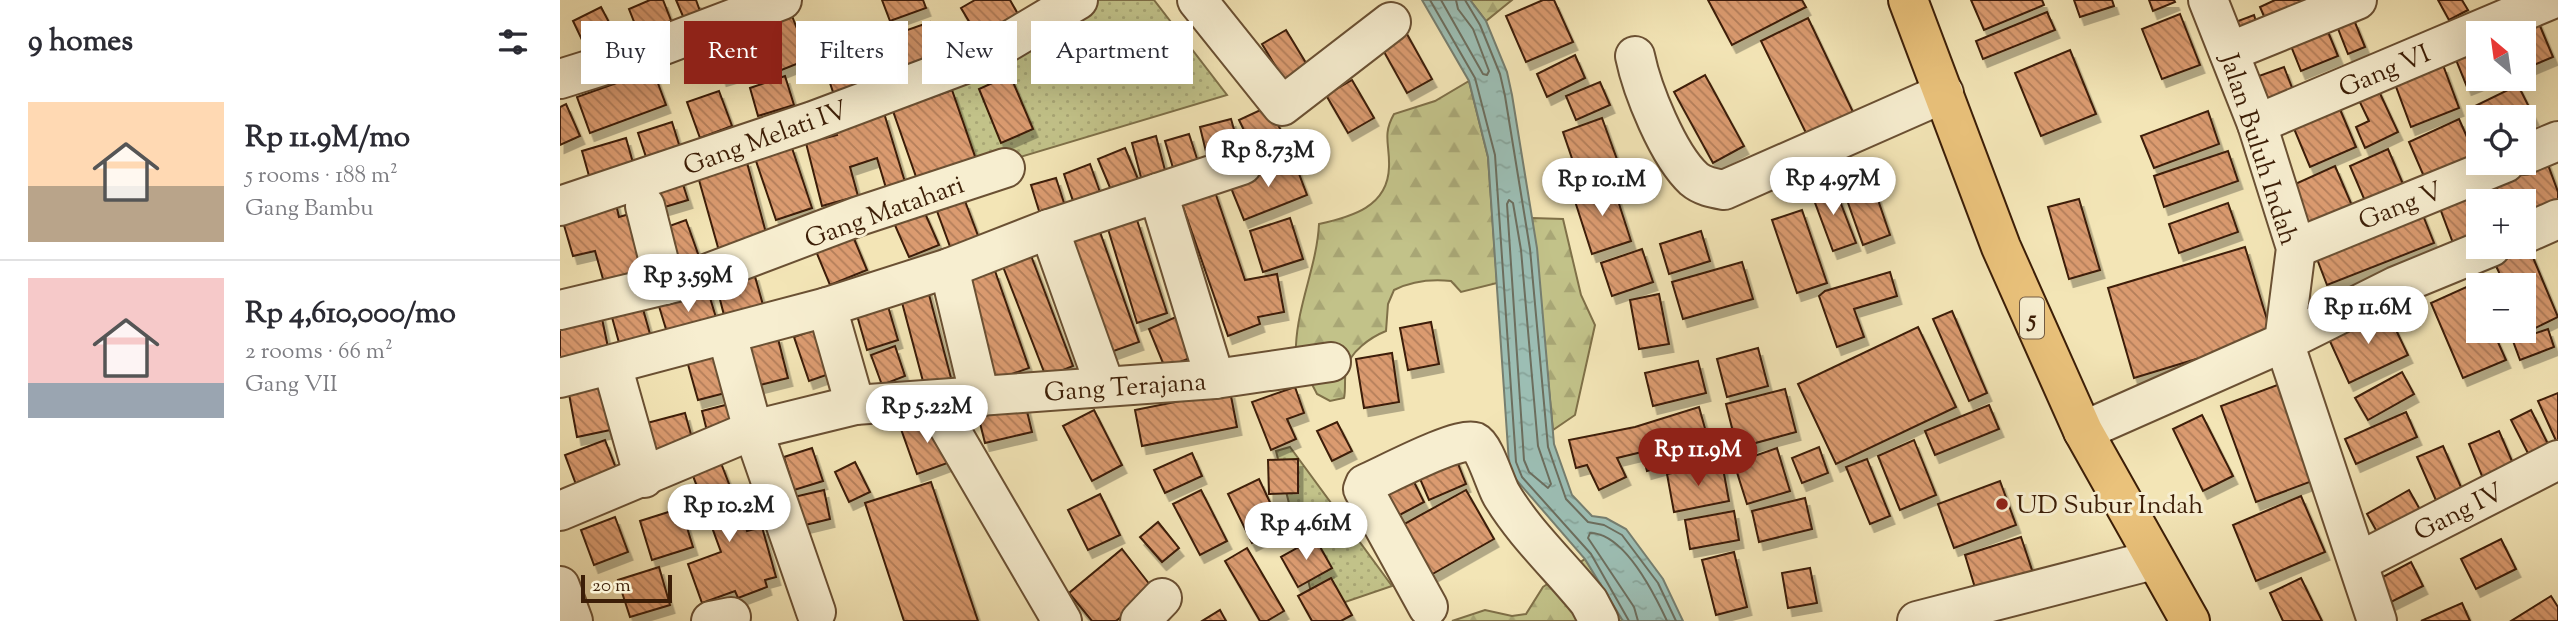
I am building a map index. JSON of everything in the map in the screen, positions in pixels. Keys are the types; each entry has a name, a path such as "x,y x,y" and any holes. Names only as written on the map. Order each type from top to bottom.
{"highway":[{"name":"5","path":"1908,0 2001,247 2083,431 2153,560 2190,621"}],"street":[{"path":"560,79 640,54 782,0"},
{"name":"Gang Melati IV","path":"560,206 813,121 962,65 1004,44 1078,0"},
{"name":"Jalan Buluh Indah","path":"2208,0 2257,124 2296,248 2284,342 2377,621"},
{"path":"2229,52 2357,0"},
{"name":"Gang VI","path":"2257,124 2550,0"},
{"path":"1208,4 1282,106 1391,22"},
{"path":"1635,56 1646,99 1684,167 1695,180 1710,188 1724,190 1944,93"},
{"path":"2536,150 2558,141"},
{"path":"560,378 827,307 949,268 1049,229 1242,166"},
{"name":"Gang Matahari","path":"560,310 735,265 859,216 1005,168"},
{"name":"Gang V","path":"2296,248 2475,175"},
{"path":"1158,193 1215,379"},
{"path":"645,206 665,285"},
{"path":"2536,228 2558,219"},
{"path":"1049,229 1105,386"},
{"path":"2083,431 2284,342 2396,286 2466,257"},
{"path":"949,268 980,397"},
{"path":"827,307 855,405"},
{"path":"727,335 753,430 816,612"},
{"name":"Gang Terajana","path":"560,512 753,430 855,405 1215,379 1331,362"},
{"path":"612,365 644,478"},
{"path":"933,400 1062,621"},
{"path":"1428,607 1363,489 1366,484 1461,442 1477,443 1501,494 1589,602 1599,621"},
{"name":"Gang IV","path":"2358,562 2558,460"},
{"path":"1917,621 2153,560"},
{"path":"560,586 573,621"}],"green space":[{"path":"1044,0 1154,0 1170,21 1031,21 1031,84 1193,84 1193,51 1227,95 950,178 916,73 922,70 922,84 1017,84 1017,21 1007,21"},
{"path":"1470,0 1512,0 1486,21"},
{"path":"1469,81 1488,157 1497,283 1461,292 1451,281 1429,281 1394,290 1388,304 1386,331 1368,341 1351,357 1346,370 1344,398 1330,401 1317,394 1296,350 1297,329 1315,254 1319,224 1366,208 1382,192 1389,167 1388,128 1394,114 1435,101"},
{"path":"1532,218 1563,219 1581,295 1595,325 1575,415 1553,430"},
{"path":"1290,447 1392,586 1316,612 1276,451"},
{"path":"1585,559 1623,621 1452,621 1485,610 1512,616 1526,614 1543,587"}],"water":[{"path":"1422,0 1470,0 1486,21 1507,72 1537,248 1554,444 1572,495 1592,516 1606,518 1626,529 1663,579 1683,621 1623,621 1585,559 1513,476 1509,463 1488,157 1469,81"}],"building":[{"path":"650,0 663,0 672,23 634,21 629,9"},
{"path":"676,0 696,0 701,14 685,21"},
{"path":"882,0 923,0 926,8 890,21"},
{"path":"975,0 1010,0 1023,23 1017,26 1017,21 969,21 961,8"},
{"path":"1543,0 1554,0 1573,42 1526,62 1506,16"},
{"path":"1708,0 1802,0 1806,7 1732,45"},
{"path":"1971,0 2042,0 2044,5 1984,30"},
{"path":"2074,0 2112,0 2114,6 2080,17"},
{"path":"2149,0 2174,0 2175,2 2153,11"},
{"path":"2275,0 2306,0 2269,28 2260,7"},
{"path":"2438,0 2462,0 2468,10 2449,20"},
{"path":"601,7 608,21 581,21 581,38 573,21"},
{"path":"2047,12 2055,30 1983,59 1976,41"},
{"path":"2180,14 2200,65 2162,79 2142,29"},
{"path":"2535,14 2553,57 2536,64 2536,21 2519,21"},
{"path":"2254,15 2259,31 2235,39 2230,24"},
{"path":"792,16 796,26 796,64 782,70 782,21 780,21"},
{"path":"1808,18 1853,112 1807,135 1761,41"},
{"path":"2354,20 2365,47 2348,54 2337,26"},
{"path":"922,25 922,67 908,72 908,30"},
{"path":"1403,27 1432,79 1407,93 1378,41"},
{"path":"2326,27 2338,56 2301,71 2289,41"},
{"path":"1286,30 1309,68 1285,82 1262,44"},
{"path":"2466,46 2466,85 2452,50"},
{"path":"2070,50 2096,114 2041,136 2015,73"},
{"path":"1575,55 1585,78 1547,97 1537,74"},
{"path":"2443,65 2459,108 2411,127 2395,84"},
{"path":"2284,67 2296,98 2268,108 2256,77"},
{"path":"1705,75 1744,146 1713,163 1674,92"},
{"path":"785,76 794,105 758,116 750,88 762,84 782,84 782,77"},
{"path":"1352,80 1374,118 1348,133 1326,95"},
{"path":"1600,82 1610,105 1576,120 1566,96"},
{"path":"614,84 658,84 666,105 590,133 577,97"},
{"path":"830,84 856,84 857,88 834,95"},
{"path":"990,84 1014,84 1033,129 1001,143 979,89"},
{"path":"2376,85 2398,132 2365,148 2356,127 2369,121 2356,94"},
{"path":"952,90 980,171 921,191 893,111"},
{"path":"719,91 732,126 700,138 687,102"},
{"path":"2506,91 2521,91 2528,105 2477,105"},
{"path":"2336,100 2356,147 2310,167 2290,119"},
{"path":"566,104 580,136 560,145 560,107"},
{"path":"1269,106 1283,135 1253,149 1239,120"},
{"path":"2208,111 2219,144 2154,168 2141,136"},
{"path":"884,113 905,182 886,188 877,158 850,167 858,196 822,206 806,143 837,135 835,129"},
{"path":"1602,118 1619,165 1579,179 1563,132"},
{"path":"1231,119 1239,147 1207,156 1200,127"},
{"path":"2459,119 2466,135 2466,159 2425,179 2409,142"},
{"path":"672,122 681,151 648,163 638,133"},
{"path":"1189,134 1201,171 1176,178 1165,141"},
{"path":"1156,136 1166,174 1142,181 1132,143"},
{"path":"626,138 637,177 593,190 582,151"},
{"path":"791,145 812,208 776,220 755,158"},
{"path":"1125,148 1138,179 1111,190 1098,159"},
{"path":"2388,149 2406,191 2368,208 2350,166"},
{"path":"2228,151 2238,181 2164,207 2154,176"},
{"path":"2544,154 2558,192 2558,213 2536,221 2536,189 2497,189 2492,175 2536,175 2536,157"},
{"path":"1293,158 1307,195 1244,220 1229,183"},
{"path":"746,159 769,244 721,258 697,173"},
{"path":"1864,159 1890,235 1863,245 1836,169"},
{"path":"1090,164 1101,195 1074,204 1064,174"},
{"path":"2335,166 2356,215 2313,233 2293,185"},
{"path":"680,175 688,200 658,209 650,183"},
{"path":"1056,178 1065,206 1040,214 1031,185"},
{"path":"1612,182 1631,241 1592,254 1573,195"},
{"path":"1833,183 1856,243 1833,251 1811,192"},
{"path":"1214,189 1245,280 1277,274 1284,312 1258,317 1260,324 1228,336 1181,201"},
{"path":"2466,192 2466,247 2456,251 2438,203"},
{"path":"2079,199 2100,270 2069,279 2048,207"},
{"path":"615,200 619,217 633,213 650,261 634,267 638,284 607,293 595,251 573,256 561,215"},
{"path":"965,201 980,241 952,252 937,211"},
{"path":"2228,203 2238,232 2179,253 2169,224"},
{"path":"2420,208 2434,243 2327,285 2314,251"},
{"path":"1802,210 1827,283 1797,293 1772,220"},
{"path":"924,211 939,245 909,257 894,223"},
{"path":"1290,218 1303,259 1263,272 1250,231"},
{"path":"686,220 702,265 678,274 661,229"},
{"path":"1137,220 1167,313 1137,323 1108,229"},
{"path":"850,229 867,270 830,285 813,244"},
{"path":"1701,231 1710,261 1669,274 1660,244"},
{"path":"1100,232 1139,342 1108,353 1069,243"},
{"path":"2245,247 2272,336 2134,378 2108,288"},
{"path":"1642,249 1653,282 1612,296 1601,263"},
{"path":"1030,253 1073,366 1046,377 1002,264"},
{"path":"2506,259 2534,259 2558,317 2536,328 2536,273 2499,273 2495,264"},
{"path":"1742,262 1753,299 1683,319 1672,282"},
{"path":"995,271 1029,368 995,380 962,283"},
{"path":"1890,272 1897,296 1854,309 1864,337 1837,347 1819,296 1825,291"},
{"path":"754,273 765,312 726,323 716,284"},
{"path":"927,287 951,378 924,385 900,295"},
{"path":"2466,287 2466,343 2498,343 2506,360 2463,378 2431,303"},
{"path":"707,288 718,324 669,339 658,303"},
{"path":"1659,294 1669,344 1639,349 1630,300"},
{"path":"641,302 652,341 621,350 610,310"},
{"path":"887,303 898,340 867,350 856,312"},
{"path":"2386,309 2408,355 2349,383 2328,337"},
{"path":"1952,311 1987,393 1969,401 1933,319"},
{"path":"601,314 609,352 560,362 560,323"},
{"path":"1178,316 1195,356 1165,368 1149,329"},
{"path":"1431,322 1439,364 1408,370 1400,328"},
{"path":"1918,327 1956,407 1836,464 1798,384"},
{"path":"820,328 835,372 809,381 794,337"},
{"path":"2548,329 2554,347 2520,360 2514,343 2536,343 2536,333"},
{"path":"777,335 788,378 756,386 745,343"},
{"path":"895,346 905,376 882,385 871,355"},
{"path":"1758,348 1768,386 1727,397 1717,359"},
{"path":"719,353 729,392 698,400 687,361"},
{"path":"1392,353 1399,402 1364,408 1356,359"},
{"path":"1698,361 1706,393 1653,406 1645,373"},
{"path":"2402,372 2414,394 2368,420 2355,398"},
{"path":"611,384 620,428 577,437 569,394"},
{"path":"2280,384 2315,480 2256,502 2221,406"},
{"path":"1295,387 1304,413 1287,419 1296,439 1271,450 1252,402"},
{"path":"1785,389 1796,432 1737,448 1726,404"},
{"path":"1230,391 1237,427 1142,446 1135,410"},
{"path":"2558,393 2558,445 2538,401"},
{"path":"733,403 739,427 708,435 702,411"},
{"path":"1025,403 1032,432 985,443 978,415"},
{"path":"1989,405 1999,429 1935,455 1925,431"},
{"path":"1699,407 1706,432 1680,440 1685,460 1647,471 1642,452 1617,458 1626,477 1599,490 1587,465 1576,468 1569,440 1635,427"},
{"path":"1094,410 1122,465 1092,481 1063,426"},
{"path":"2531,410 2553,454 2533,463 2511,420"},
{"path":"2406,412 2417,437 2356,464 2345,439"},
{"path":"685,413 695,449 657,460 647,423"},
{"path":"2202,415 2233,476 2203,491 2173,429"},
{"path":"938,416 953,461 917,474 901,429"},
{"path":"1337,422 1352,451 1332,461 1317,431"},
{"path":"2499,431 2515,468 2484,481 2469,444"},
{"path":"605,440 621,481 580,495 565,455"},
{"path":"1914,440 1936,495 1900,510 1878,456"},
{"path":"2443,446 2464,494 2438,505 2417,457"},
{"path":"1819,447 1828,473 1802,483 1792,458"},
{"path":"812,448 823,481 794,490 784,457"},
{"path":"1777,448 1790,491 1747,504 1734,463"},
{"path":"1453,451 1466,484 1429,500 1415,467"},
{"path":"1192,453 1202,476 1165,493 1154,470"},
{"path":"1298,459 1298,493 1269,494 1268,460"},
{"path":"1867,459 1890,516 1870,524 1846,467"},
{"path":"855,462 870,492 849,502 835,472"},
{"path":"721,463 747,531 762,527 776,577 765,580 767,587 738,598 735,591 702,603 688,564 721,552 692,473"},
{"path":"1722,463 1729,501 1674,512 1667,474"},
{"path":"1406,466 1424,502 1394,518 1375,483"},
{"path":"1259,479 1282,528 1252,543 1228,494"},
{"path":"2000,481 2016,525 1954,548 1938,504"},
{"path":"931,482 978,621 904,621 865,503"},
{"path":"824,490 830,519 801,526 794,497"},
{"path":"1201,490 1227,541 1200,555 1173,504"},
{"path":"1466,490 1494,539 1429,576 1401,526"},
{"path":"2409,490 2423,515 2381,539 2367,514"},
{"path":"1100,494 1120,535 1088,550 1068,510"},
{"path":"2301,496 2325,552 2256,581 2233,525"},
{"path":"1805,498 1812,529 1759,542 1752,511"},
{"path":"681,508 693,547 652,560 640,521"},
{"path":"1734,511 1739,540 1690,549 1685,520"},
{"path":"615,517 628,552 594,565 581,530"},
{"path":"1158,522 1179,548 1162,562 1140,537"},
{"path":"2021,537 2037,585 1980,604 1965,555"},
{"path":"1315,538 1332,568 1298,587 1281,557"},
{"path":"2501,539 2516,569 2476,589 2461,559"},
{"path":"1247,548 1284,611 1267,621 1260,621 1225,561"},
{"path":"1122,549 1154,590 1116,621 1092,621 1069,593"},
{"path":"1734,552 1747,607 1716,615 1702,560"},
{"path":"2411,562 2423,586 2391,602 2379,579"},
{"path":"659,567 670,605 630,617 618,580"},
{"path":"1810,568 1817,603 1788,608 1782,573"},
{"path":"1331,578 1352,615 1341,621 1312,621 1298,596"},
{"path":"2301,578 2322,621 2283,621 2270,593"},
{"path":"2551,596 2558,607 2558,621 2511,621"},
{"path":"2462,603 2470,621 2421,621"},
{"path":"1220,610 1226,621 1202,621"}],"place":[{"name":"UD Subur Indah","path":"2002,504"}]}
